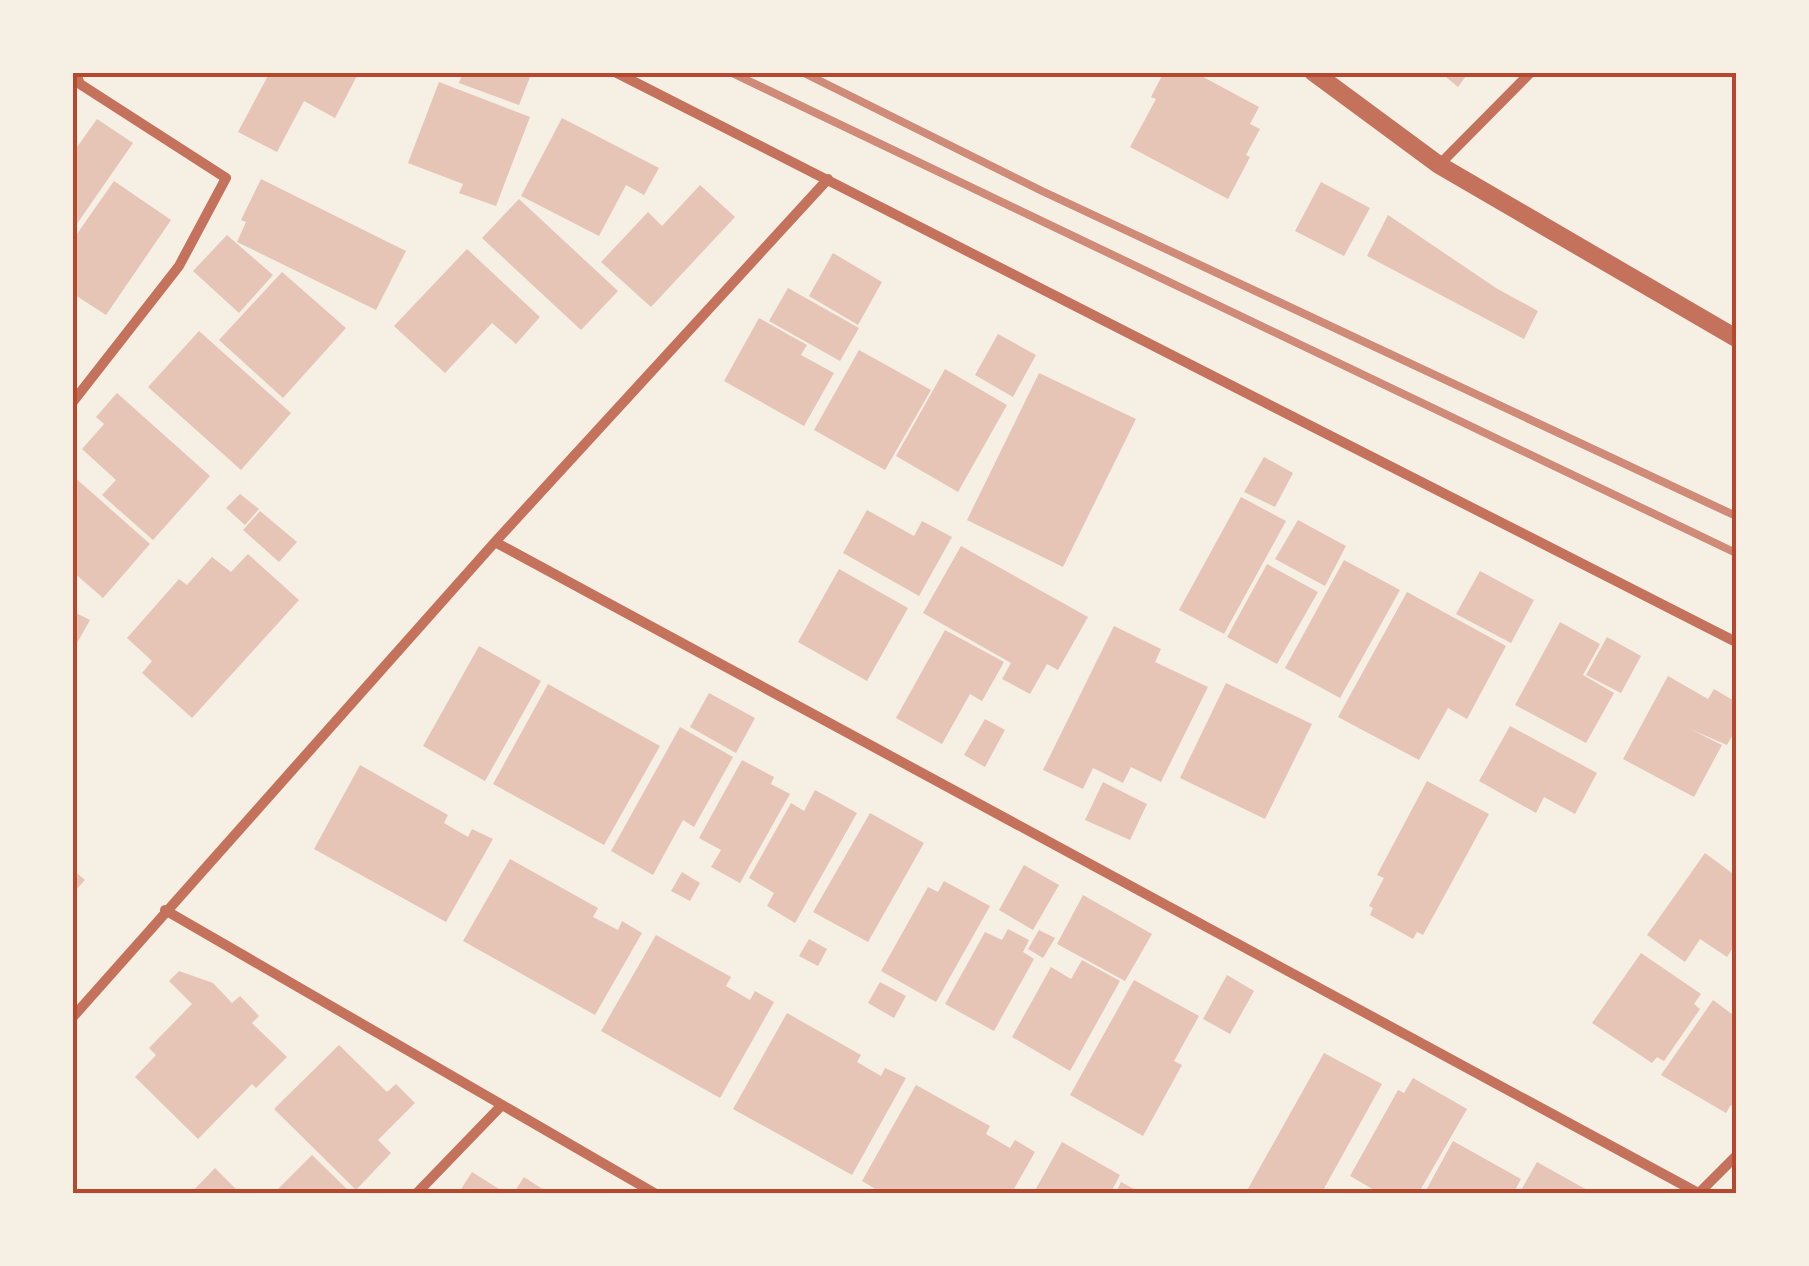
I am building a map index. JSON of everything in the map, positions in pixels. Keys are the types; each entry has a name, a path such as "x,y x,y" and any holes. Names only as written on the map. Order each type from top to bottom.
{"street":[{"path":"72,402 178,266 226,178 80,84 75,72"},
{"path":"615,72 1736,642"},
{"path":"1312,72 1439,165 1736,338"},
{"path":"1439,165 1532,72"},
{"path":"72,1018 495,542 828,180"},
{"path":"495,542 1700,1193 1736,1156"},
{"path":"166,910 656,1194"},
{"path":"416,1194 502,1105"}],"building":[{"path":"270,72 359,72 335,118 304,101 277,152 238,132"},
{"path":"463,72 532,72 519,105 459,83"},
{"path":"1164,72 1194,72 1259,107 1250,124 1260,129 1228,199 1130,147 1156,99 1151,97"},
{"path":"1440,72 1469,72 1458,87"},
{"path":"439,82 530,117 496,206 459,193 463,184 408,163"},
{"path":"562,118 659,168 644,195 626,185 599,236 521,196"},
{"path":"97,119 133,143 72,231 72,154"},
{"path":"261,179 406,251 376,310 237,242 246,222 241,220"},
{"path":"114,181 171,220 106,315 72,293 72,241"},
{"path":"1321,182 1370,208 1344,256 1295,231"},
{"path":"700,185 735,217 651,307 601,262 648,212 662,226"},
{"path":"519,199 618,291 581,330 482,238"},
{"path":"1388,215 1496,288 1538,311 1524,339 1367,256"},
{"path":"227,235 273,275 239,313 193,271"},
{"path":"467,249 540,317 516,344 492,323 445,373 394,326"},
{"path":"833,253 882,282 858,325 809,296"},
{"path":"282,272 346,328 283,398 219,340"},
{"path":"788,288 859,328 840,361 769,321"},
{"path":"759,318 807,345 801,355 834,373 804,426 724,381"},
{"path":"199,331 291,413 241,470 148,387"},
{"path":"998,334 1036,355 1013,397 975,375"},
{"path":"859,350 931,390 885,470 814,430"},
{"path":"945,369 1007,405 958,492 896,456"},
{"path":"1039,373 1136,419 1063,567 967,520"},
{"path":"117,393 210,476 153,540 102,495 116,480 82,449 104,424 96,417"},
{"path":"1264,457 1293,473 1275,507 1244,492"},
{"path":"72,475 150,544 103,598 72,571"},
{"path":"240,494 259,509 245,525 226,508"},
{"path":"1241,497 1286,521 1224,634 1179,610"},
{"path":"867,510 914,536 922,521 952,537 919,596 843,553"},
{"path":"260,511 297,542 279,562 243,530"},
{"path":"1298,520 1346,546 1325,586 1275,559"},
{"path":"961,546 1088,617 1058,670 1047,664 1030,694 1002,679 1011,663 923,613"},
{"path":"248,554 299,600 192,718 142,673 152,661 127,638 179,579 187,585 212,557 231,572"},
{"path":"1344,560 1400,590 1340,698 1285,668"},
{"path":"1267,564 1318,592 1277,664 1227,637"},
{"path":"839,569 908,608 867,681 798,642"},
{"path":"1480,571 1534,600 1511,643 1456,614"},
{"path":"1407,592 1506,646 1467,719 1448,708 1419,760 1338,717"},
{"path":"72,611 90,620 72,652"},
{"path":"1560,622 1600,644 1583,675 1614,693 1586,743 1515,705"},
{"path":"1114,626 1161,649 1155,662 1208,687 1161,782 1131,767 1123,783 1093,768 1083,789 1043,770"},
{"path":"945,630 1004,662 982,701 970,694 942,744 896,718"},
{"path":"1607,637 1641,656 1621,693 1586,675"},
{"path":"479,646 541,681 485,781 423,746"},
{"path":"1668,676 1708,699 1714,689 1736,702 1736,729 1727,745 1690,729 1722,745 1694,797 1623,759"},
{"path":"1226,683 1312,724 1265,819 1180,778"},
{"path":"548,684 660,746 604,845 493,784"},
{"path":"709,693 755,718 736,753 690,727"},
{"path":"985,719 1005,730 985,767 964,755"},
{"path":"1510,726 1597,773 1575,814 1544,797 1536,813 1479,781"},
{"path":"680,727 733,757 694,827 683,820 653,875 611,851"},
{"path":"742,760 774,777 771,784 790,794 740,883 711,867 721,850 699,838"},
{"path":"360,765 448,815 444,823 468,837 472,829 493,839 446,922 314,849"},
{"path":"1427,781 1489,814 1423,935 1417,932 1413,939 1370,915 1373,908 1369,906 1384,878 1377,875"},
{"path":"1103,782 1147,804 1130,840 1085,820"},
{"path":"815,790 857,813 795,923 767,906 774,893 749,878 791,803 804,811"},
{"path":"870,813 924,843 868,942 813,912"},
{"path":"1705,853 1736,876 1736,943 1727,957 1700,939 1685,962 1647,935"},
{"path":"510,859 598,908 593,917 618,930 622,921 642,933 595,1015 463,941"},
{"path":"1024,865 1059,885 1033,930 999,910"},
{"path":"72,869 85,880 72,894"},
{"path":"682,872 700,883 690,901 671,891"},
{"path":"944,881 990,906 936,1002 881,971 928,887 938,892"},
{"path":"1083,895 1152,934 1125,981 1057,944"},
{"path":"1008,929 1029,940 1023,952 1034,959 994,1031 945,1004 985,932 1002,940"},
{"path":"1039,930 1055,938 1043,958 1028,949"},
{"path":"656,935 731,977 726,986 750,1000 755,991 774,1002 720,1098 601,1031"},
{"path":"809,939 827,949 818,966 799,956"},
{"path":"1641,953 1701,994 1694,1004 1700,1009 1664,1061 1657,1057 1652,1063 1592,1023"},
{"path":"1082,960 1120,981 1070,1071 1012,1037 1051,967 1071,979"},
{"path":"179,971 213,983 232,1003 240,996 259,1016 252,1023 287,1057 256,1088 252,1084 198,1139 135,1077 156,1055 149,1048 192,1004 169,981"},
{"path":"1227,975 1254,991 1230,1034 1203,1019"},
{"path":"1134,980 1199,1016 1174,1061 1182,1065 1143,1136 1070,1095"},
{"path":"880,982 906,996 894,1018 868,1003"},
{"path":"1713,1000 1736,1017 1736,1109 1731,1105 1726,1113 1661,1075"},
{"path":"787,1013 861,1055 857,1062 881,1076 885,1068 906,1078 852,1175 733,1109"},
{"path":"339,1045 387,1092 396,1084 415,1103 378,1140 391,1153 356,1190 274,1109"},
{"path":"1324,1053 1382,1084 1321,1194 1245,1194"},
{"path":"1413,1078 1467,1109 1418,1194 1381,1194 1350,1176 1398,1090 1404,1093"},
{"path":"916,1085 990,1126 986,1134 1010,1148 1015,1140 1035,1152 1011,1194 884,1194 862,1181"},
{"path":"1453,1141 1521,1179 1513,1194 1424,1194"},
{"path":"1062,1142 1120,1175 1110,1194 1033,1194"},
{"path":"312,1155 352,1194 273,1194"},
{"path":"1537,1162 1589,1191 1519,1194"},
{"path":"215,1168 241,1194 190,1194"},
{"path":"472,1172 507,1194 458,1194"},
{"path":"524,1177 550,1194 513,1194"},
{"path":"1121,1182 1143,1194 1115,1194"}],"railway":[{"path":"730,72 1736,553"},
{"path":"802,72 1042,191 1736,516"}]}
